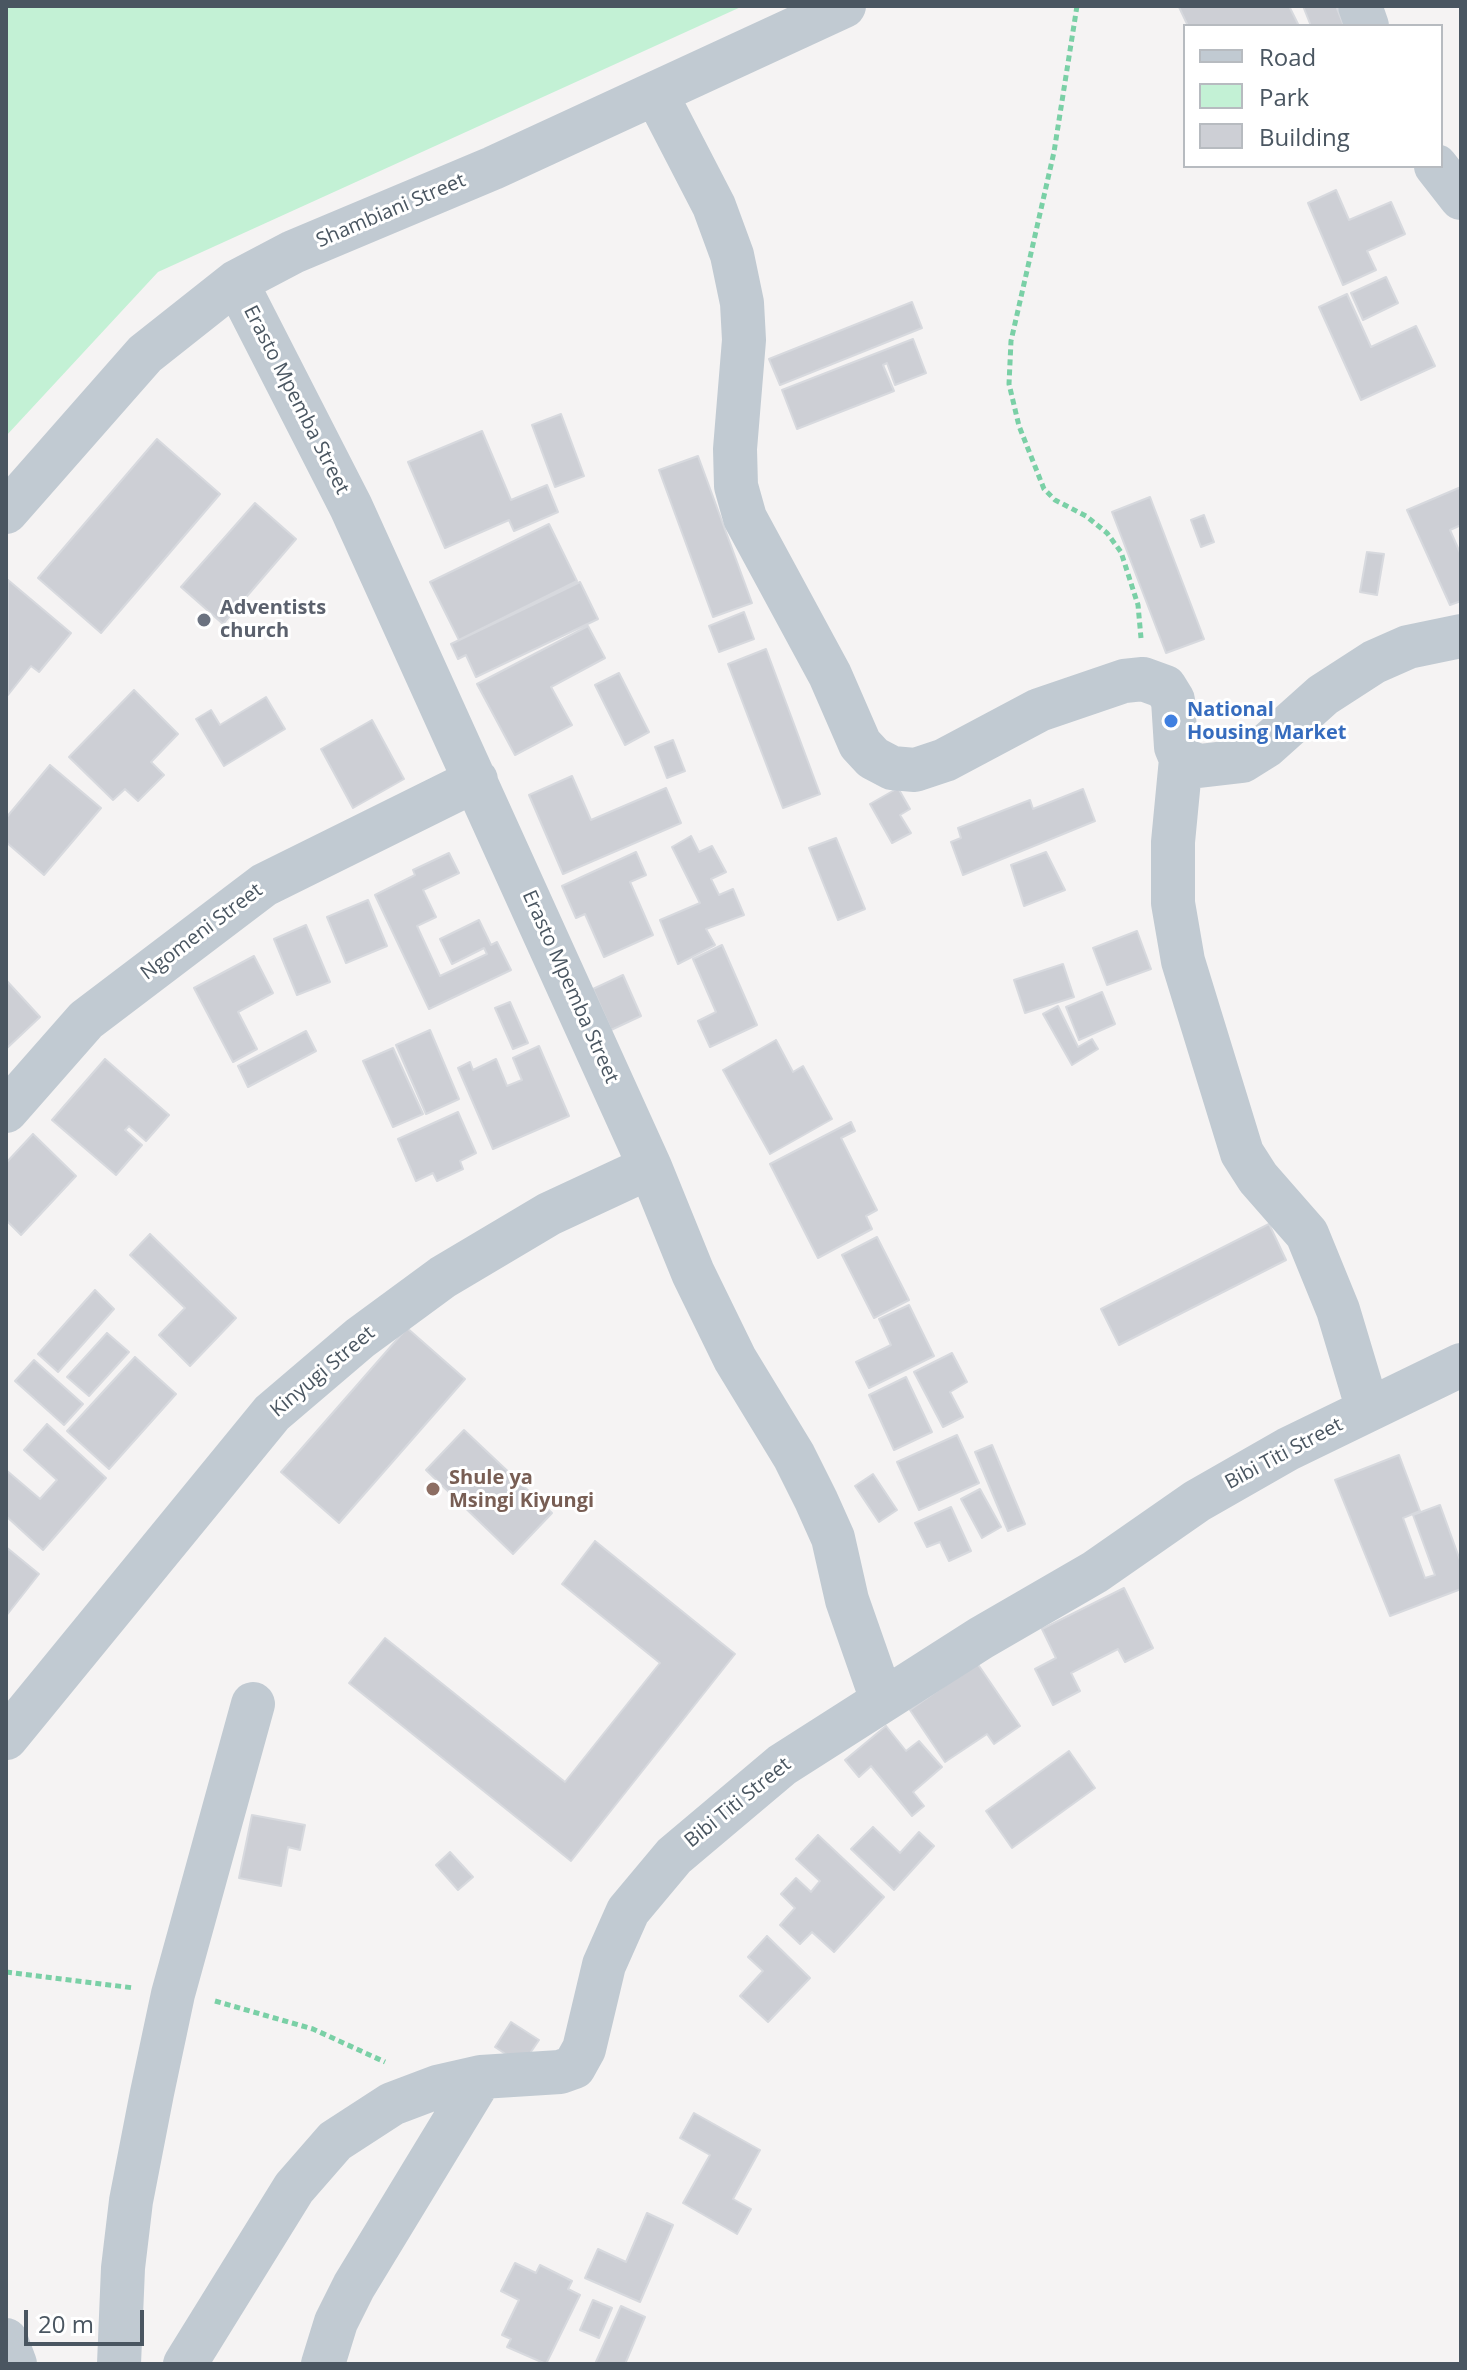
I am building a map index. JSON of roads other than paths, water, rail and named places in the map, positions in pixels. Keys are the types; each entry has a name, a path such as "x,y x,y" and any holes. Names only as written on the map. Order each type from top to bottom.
{"street":[{"name":"Shambiani Street","path":"6,512 145,354 236,282 293,252 493,168 656,94 824,10"},
{"path":"656,94 714,206 732,255 742,303 744,340 735,449 736,486 745,518 830,675 860,744 873,758 892,768 915,770 945,760 1039,710 1124,681 1143,679 1165,687 1173,700 1176,747 1181,759 1173,842 1173,903 1183,961 1242,1153 1258,1178 1307,1234 1338,1310 1368,1410"},
{"path":"1438,168 1461,198"},
{"name":"Erasto Mpemba Street","path":"236,282 351,507 650,1167 693,1273 723,1335 794,1456 833,1538 847,1600 882,1700"},
{"path":"1181,759 1199,766 1242,761 1266,746 1323,695 1374,662 1408,647 1461,636"},
{"name":"Ngomeni Street","path":"6,1111 86,1020 264,885 476,780"},
{"name":"Kinyugi Street","path":"6,1738 272,1413 360,1338 443,1277 549,1214 650,1167"},
{"name":"Bibi Titi Street","path":"185,2364 294,2188 335,2141 392,2104 437,2087 481,2077 560,2072 574,2067 584,2049 604,1965 628,1911 674,1856 782,1765 882,1700 1095,1572 1197,1501 1288,1449 1461,1365"},
{"path":"119,2364 123,2268 131,2201 173,1994 253,1704"},
{"path":"323,2364 336,2322 354,2286 481,2077"},
{"path":"6,2340 15,2364"}],"place":[{"name":"Adventists church","path":"204,620"},
{"name":"National Housing Market","path":"1171,721"},
{"name":"Shule ya Msingi Kiyungi","path":"433,1489"}]}
